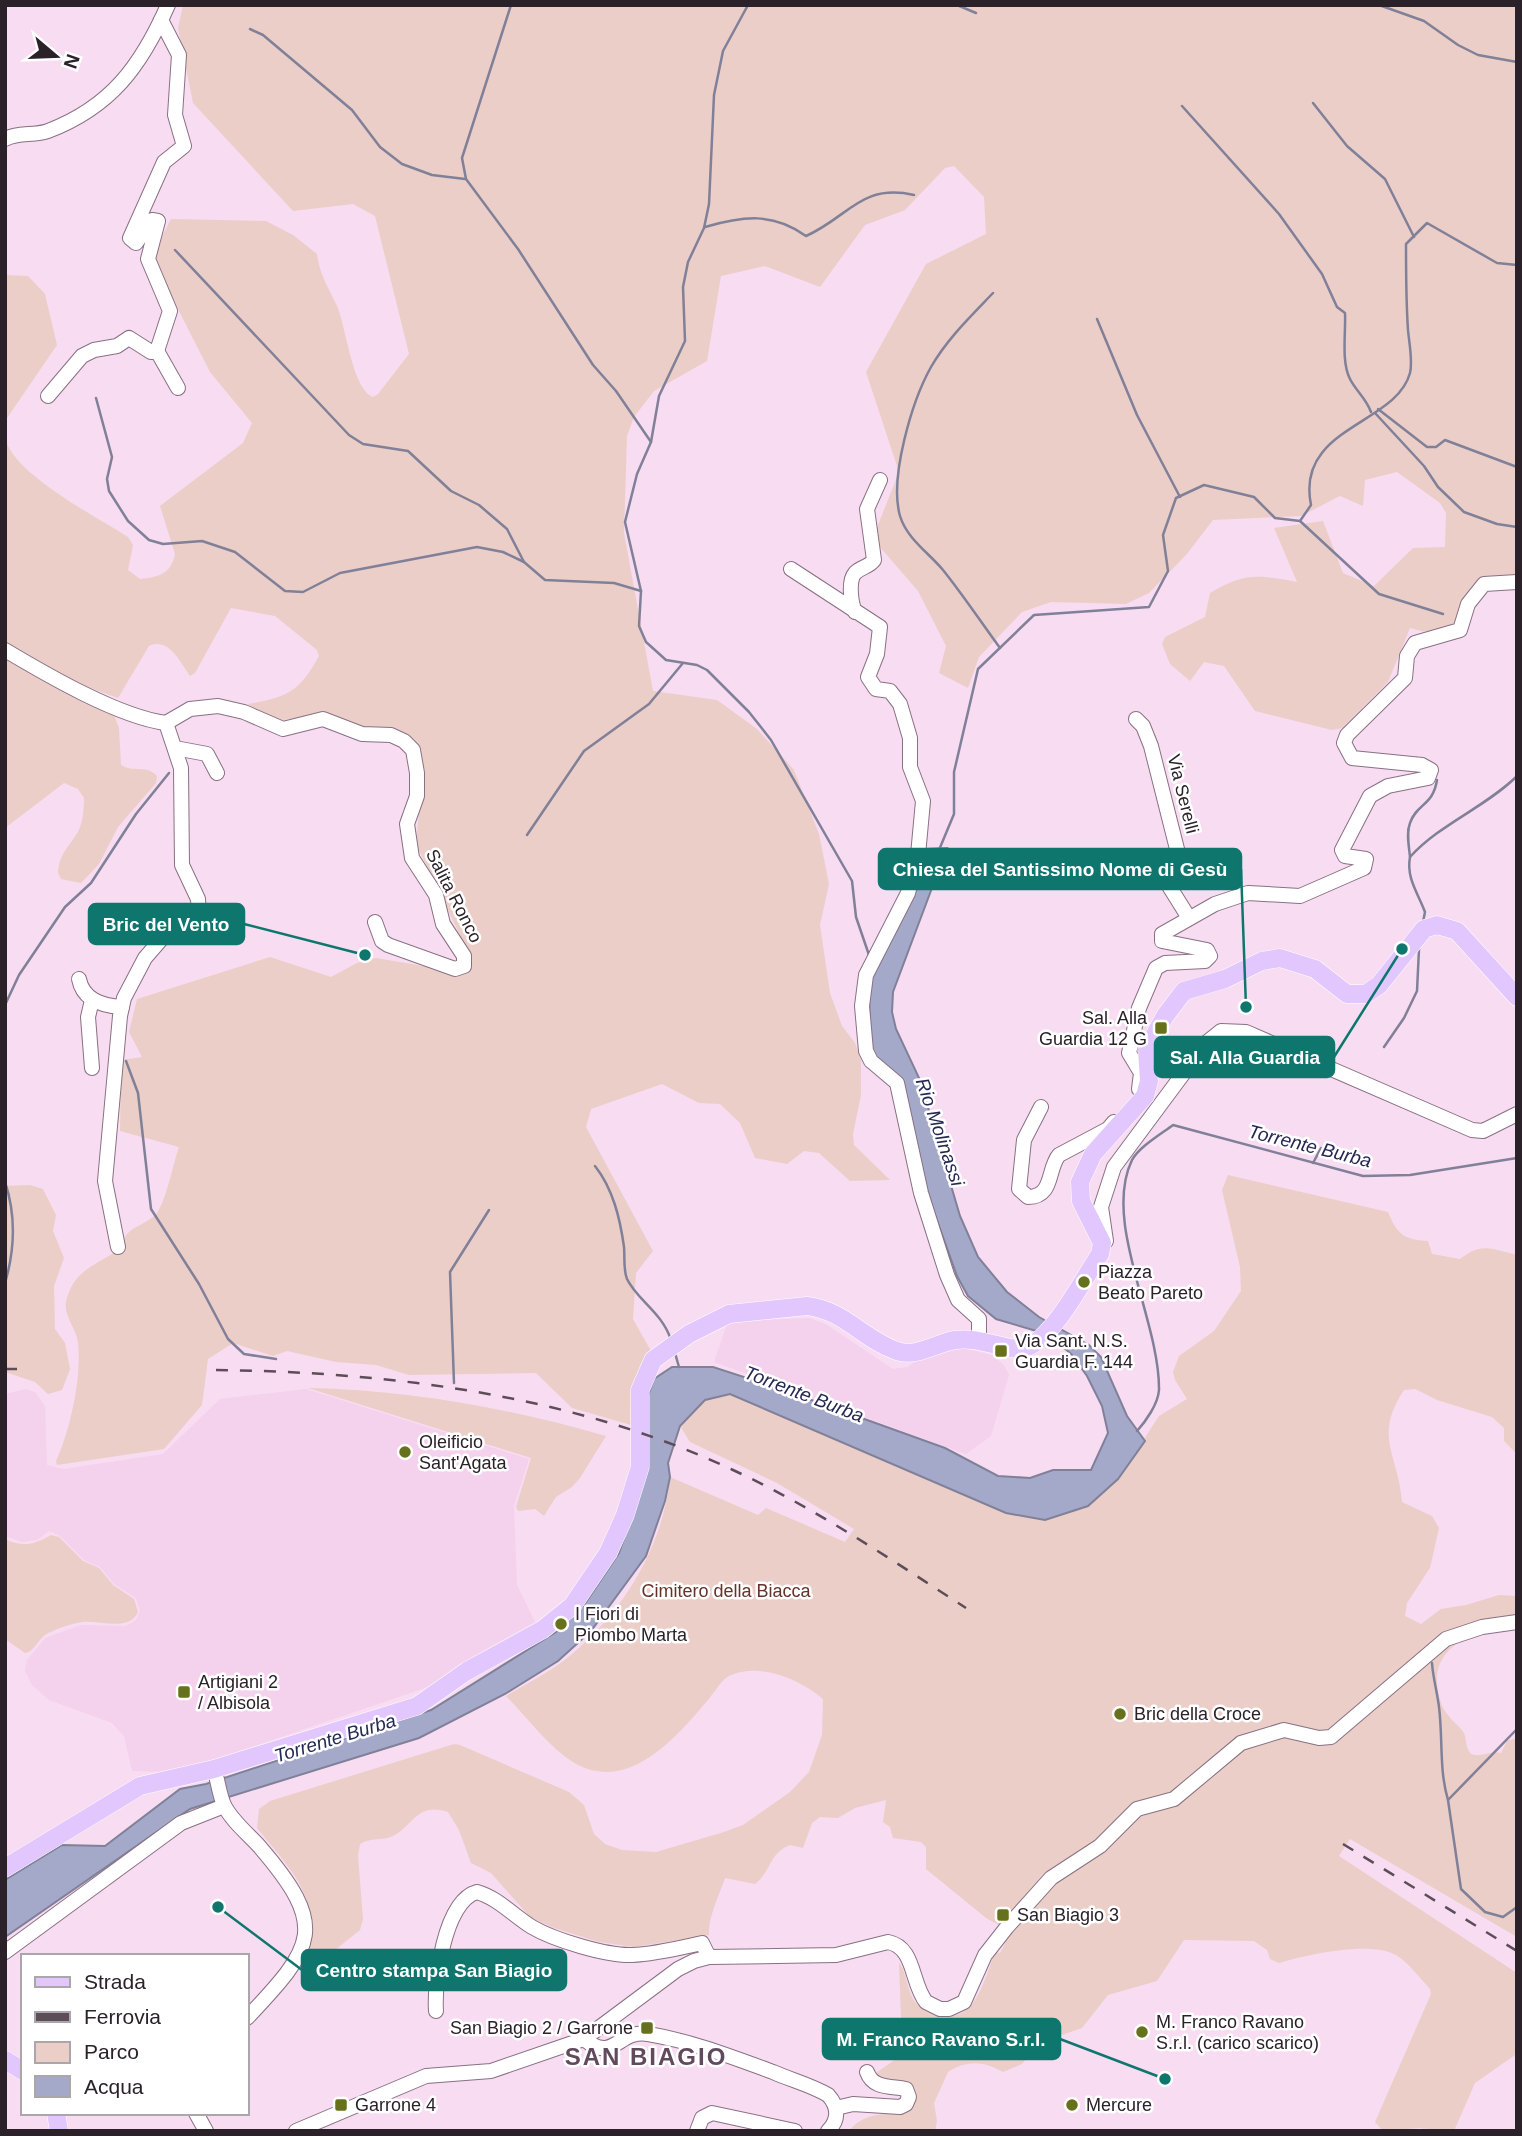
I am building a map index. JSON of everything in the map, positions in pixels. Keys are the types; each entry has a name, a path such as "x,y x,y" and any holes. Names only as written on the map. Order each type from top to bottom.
{"main road":[{"path":"5,1868 140,1786 215,1772 417,1706 467,1671 542,1630 567,1611 608,1553 625,1515 640,1467 638,1403 645,1374 660,1352 697,1329 729,1314 807,1306 819,1307 847,1319 900,1353 916,1352 955,1340 979,1339 1021,1350 1040,1339 1055,1322 1102,1248 1079,1189 1088,1163 1109,1131 1146,1096 1149,1081 1147,1049 1177,997 1197,985 1225,979 1262,961 1280,958 1315,969 1347,993 1366,994 1379,985 1424,929 1443,926 1463,937 1517,997"},
{"path":"5,2060 21,2070"}],"street":[{"path":"5,139 43,132 103,102 135,68 168,5"},
{"path":"161,20 179,55 175,115 184,146 164,162 130,238 136,243 152,220 159,221 148,259 170,311 157,351 178,388"},
{"path":"48,396 67,371 88,352 117,346 129,338 150,352 157,351"},
{"path":"855,612 851,603 855,573 874,560 867,518 870,499 880,480"},
{"path":"791,569 880,627 877,654 868,677 876,689 890,691 900,704 910,738 910,767 923,801 918,855 908,893 888,937 866,975 863,1006 866,1051 871,1061 897,1083 921,1193 947,1275 958,1300 979,1319 979,1339"},
{"path":"1041,1107 1024,1140 1020,1189 1028,1197 1038,1196 1045,1190 1059,1155 1109,1131 1142,1084 1141,1073 1129,1053 1139,1008 1156,968 1165,963 1209,958 1207,950 1177,946 1160,939 1162,934 1189,918 1248,893 1266,891 1295,896 1309,894 1364,868 1366,859 1345,856 1342,850 1366,801 1388,786 1424,780 1431,770 1422,765 1352,758 1344,743 1347,735 1405,678 1407,656 1415,643 1460,630 1468,604 1484,584 1517,582"},
{"path":"5,650 45,676 141,717 166,723 181,774 181,865 198,899 200,927 196,933 179,925 171,928 145,958 122,1007 115,1045 105,1181 118,1247"},
{"name":"Salita Ronco","path":"166,723 190,709 218,706 244,712 283,729 293,729 323,719 362,734 391,735 408,743 414,755 417,781 416,796 407,824 412,858 436,895 443,924 464,956 464,966 455,968 388,945 382,941 375,922"},
{"name":"Via Serelli","path":"1136,719 1143,726 1151,746 1177,849 1169,887 1189,918"},
{"path":"175,748 207,754 217,773"},
{"path":"79,979 85,993 93,1000 122,1007"},
{"path":"92,1068 88,1017 93,1000"},
{"path":"1102,1248 1106,1240 1101,1207 1114,1167 1206,1043 1221,1031 1246,1032 1472,1130 1483,1130 1517,1114"},
{"path":"296,2131 426,2076 491,2070 584,2039 678,1969 709,1957 836,1955 888,1942 896,1943 905,1952 926,2002 940,2009 949,2009 964,2002 970,1994 986,1943 1052,1878 1100,1846 1137,1809 1174,1799 1241,1743 1284,1730 1319,1738 1331,1737 1446,1639 1482,1628 1517,1622"},
{"path":"215,1772 223,1804 295,1892 304,1922 303,1944 297,1961 248,2017"},
{"path":"5,1952 181,1823 223,1804"},
{"path":"436,2011 435,1992 442,1941 465,1900 477,1892 505,1907 532,1927 569,1942 628,1955 661,1953 702,1943 709,1957"},
{"path":"584,2039 594,2048 603,2049 630,2036 644,2033 718,2052 824,2093 836,2108 835,2122 828,2131"},
{"path":"836,2108 853,2104 906,2104 909,2098 906,2090 880,2085 871,2080 867,2072"},
{"path":"697,2131 702,2118 712,2113 794,2131"},
{"path":"197,2115 206,2131"}],"shaded area":[{"path":"810,1318 827,1325 893,1369 908,1367 918,1359 940,1351 963,1348 992,1355 1004,1365 1009,1375 991,1436 966,1454 714,1362 728,1321"},
{"path":"26,1389 35,1392 45,1406 47,1465 64,1469 163,1454 220,1399 306,1389 529,1459 514,1506 517,1585 535,1622 470,1658 428,1687 193,1767 163,1772 132,1771 124,1736 112,1723 49,1700 32,1685 25,1671 27,1660 45,1638 81,1625 126,1626 136,1620 140,1611 136,1598 114,1584 100,1567 84,1560 59,1535 49,1531 37,1540 22,1542 5,1536 5,1394"}],"green space":[{"path":"183,5 1517,5 1517,576 1505,578 1483,591 1447,628 1438,632 1424,632 1410,628 1388,682 1342,728 1332,730 1255,711 1224,666 1204,662 1190,681 1170,664 1162,644 1165,637 1205,617 1210,593 1233,581 1261,577 1297,582 1274,528 1323,521 1343,573 1374,586 1413,548 1445,547 1446,513 1440,503 1397,472 1365,480 1363,506 1340,496 1301,516 1213,520 1186,555 1149,593 1126,604 1051,602 1022,612 979,657 968,688 939,673 946,646 918,591 880,547 876,530 899,472 866,372 926,264 986,234 984,197 954,166 945,168 905,210 865,225 820,287 765,266 721,276 707,361 654,391 634,417 627,436 624,533 653,691 717,700 757,729 794,770 819,834 829,884 820,925 830,993 842,1026 855,1043 861,1060 861,1095 853,1134 854,1145 890,1180 850,1181 819,1153 804,1151 787,1164 755,1158 740,1123 720,1104 699,1103 662,1084 591,1109 586,1127 653,1251 636,1273 633,1319 651,1351 635,1386 631,1425 572,1408 536,1373 409,1375 376,1365 336,1362 287,1351 273,1356 233,1343 208,1359 202,1405 164,1449 57,1465 70,1419 79,1357 77,1337 66,1310 67,1298 75,1281 87,1269 117,1250 130,1231 157,1213 167,1190 179,1147 120,1131 121,1060 142,1057 129,1032 137,999 270,957 331,977 357,963 376,958 459,972 470,956 416,844 422,777 418,754 374,731 323,715 274,721 248,704 273,699 291,691 305,678 319,656 317,650 275,616 231,608 195,673 190,676 168,648 156,644 149,646 118,698 71,681 5,644 5,437 11,451 22,465 38,479 128,537 133,545 128,570 140,579 163,573 171,566 175,554 160,506 243,443 252,423 210,372 155,264 155,250 171,219 266,221 293,235 317,254 322,275 340,315 355,370 366,392 373,397 409,354 375,216 353,204 293,211 193,103 178,28"},
{"path":"5,275 28,276 45,294 57,345 5,421"},
{"path":"5,655 114,715 119,728 121,765 148,770 157,776 156,783 118,827 99,864 81,883 61,879 58,873 62,856 78,832 82,820 84,798 78,789 64,783 5,828"},
{"name":"Cimitero della Biacca","path":"1228,1175 1388,1212 1398,1231 1413,1239 1428,1241 1432,1254 1460,1259 1475,1250 1487,1248 1517,1255 1517,1454 1504,1441 1504,1428 1492,1417 1437,1400 1415,1389 1404,1390 1390,1420 1389,1433 1402,1502 1432,1516 1439,1528 1430,1568 1407,1603 1405,1616 1421,1624 1441,1609 1499,1595 1517,1596 1517,1619 1456,1644 1439,1667 1437,1683 1443,1708 1464,1733 1471,1754 1501,1753 1507,1741 1517,1738 1517,1937 1350,1839 1339,1856 1517,1973 1515,2055 1475,2083 1454,2131 1419,2128 1383,2131 1375,2122 1431,1994 1430,1989 1399,1957 1374,1949 1358,1949 1306,1956 1279,1963 1270,1959 1267,1950 1254,1941 1184,1940 1157,1981 1108,1995 1082,2028 1039,2043 1022,2064 1003,2072 976,2063 962,2065 948,2072 934,2103 937,2121 935,2131 849,2131 867,2118 901,2113 914,2105 915,2094 877,2077 876,2073 900,2056 902,2046 899,1963 918,2006 940,2015 952,2016 971,2006 983,1985 995,1952 1000,1953 1011,1932 986,1918 926,1869 926,1847 921,1842 893,1838 890,1827 883,1822 886,1800 855,1808 838,1818 820,1817 812,1823 803,1848 790,1845 783,1848 755,1884 725,1878 712,1914 709,1935 634,1947 599,1942 554,1928 530,1917 491,1873 471,1863 459,1830 448,1812 429,1810 417,1816 393,1836 360,1844 358,1856 363,1919 360,1930 325,1958 302,1970 308,1946 309,1908 295,1877 257,1828 259,1809 270,1801 454,1744 569,1792 584,1805 594,1834 605,1844 622,1850 656,1852 743,1825 790,1792 809,1772 822,1735 823,1699 791,1679 753,1671 729,1676 668,1743 636,1765 618,1771 599,1771 570,1760 550,1744 506,1696 566,1659 586,1642 621,1601 649,1555 659,1530 670,1477 758,1515 766,1508 845,1542 854,1529 777,1483 690,1442 680,1426 705,1400 730,1394 1006,1513 1045,1520 1088,1506 1118,1479 1159,1416 1187,1399 1173,1372 1179,1356 1214,1331 1241,1291 1240,1267 1222,1190"},
{"path":"30,1185 43,1189 56,1215 53,1231 64,1258 54,1286 55,1329 65,1343 70,1369 62,1390 48,1394 35,1382 5,1372 5,1186"},
{"path":"308,1388 383,1392 458,1402 533,1417 606,1436 580,1478 556,1497 544,1516 535,1509 518,1511 516,1507 531,1458"},
{"path":"51,1535 59,1537 83,1561 99,1568 113,1585 134,1599 138,1612 128,1622 82,1622 63,1627 45,1635 25,1653 5,1639 5,1539 29,1544"}],"water":[{"path":"947,848 893,992 892,1012 896,1029 920,1080 960,1216 978,1257 1007,1292 1039,1317 1089,1345 1101,1357 1127,1416 1145,1441 1118,1479 1088,1506 1045,1520 1006,1513 730,1394 705,1400 680,1426 668,1463 670,1477 665,1501 646,1556 591,1631 558,1661 505,1694 419,1738 190,1809 5,1937 5,1880 62,1845 105,1846 180,1789 206,1784 431,1710 556,1632 584,1605 619,1553 644,1481 648,1396 654,1379 672,1367 713,1367 781,1389 945,1448 998,1476 1030,1478 1053,1470 1091,1470 1108,1433 1102,1406 1087,1376 1072,1355 1050,1335 996,1319 968,1296 957,1276 926,1190 907,1112 873,1058 870,1044 869,983 915,888 925,849"}],"waterway":[{"path":"511,5 462,158 466,179 518,249 593,365 616,391 651,442"},
{"path":"748,5 723,51 714,95 709,204 704,228 688,262 683,287 685,341 659,396 651,442 637,474 625,522 641,591 639,626 646,642 666,660 697,665 707,670 749,712 771,740 852,881 856,917 869,955"},
{"path":"957,5 976,13"},
{"path":"1379,5 1424,21 1458,45 1478,55 1517,62"},
{"path":"250,29 263,35 352,110 380,147 402,164 432,175 465,179"},
{"path":"1313,103 1347,146 1385,179 1414,237"},
{"path":"1182,106 1279,214 1322,274 1337,307 1345,313 1347,372 1371,412"},
{"path":"705,227 732,220 757,218 782,223 806,236 868,198 896,193 914,195"},
{"name":"Rio Molinassi","path":"939,850 954,814 954,772 978,669 1034,615 1149,607 1168,571 1163,535 1176,498 1204,485 1254,497 1275,518 1300,521 1311,505 1310,479 1318,459 1349,429 1386,405 1401,390 1410,373 1406,244 1427,223 1497,263 1517,265"},
{"path":"175,250 349,435 363,444 408,451 451,491 479,505 507,529 524,562 545,580 614,583 641,591"},
{"path":"993,293 944,347 924,382 904,440 897,500 900,516 908,532 943,570 1000,648"},
{"path":"1097,319 1137,415 1180,497"},
{"path":"96,398 112,457 107,479 109,491 128,521 149,540 163,544 202,541 235,552 285,591 303,592 340,573 477,547 503,552 524,562"},
{"path":"1378,409 1427,447 1436,447 1445,440 1517,467"},
{"path":"1375,413 1424,466 1438,487 1464,512 1497,524 1517,527"},
{"path":"1300,521 1379,594 1443,614"},
{"path":"527,835 584,751 649,704 683,663"},
{"path":"5,1005 19,975 65,907 91,883 136,814 169,773"},
{"path":"1423,922 1425,912 1411,879 1410,857 1435,835 1516,777"},
{"path":"1410,857 1410,823 1413,816 1429,800 1437,780"},
{"path":"1384,1047 1404,1018 1417,991 1419,949"},
{"path":"126,1061 138,1093 151,1209 199,1284 228,1339 244,1354 276,1359"},
{"name":"Torrente Burba","path":"1137,1431 1154,1406 1159,1390 1151,1334 1128,1242 1124,1212 1125,1185 1132,1160 1140,1150 1173,1125 1363,1176 1410,1175 1517,1158"},
{"path":"1313,1163 1321,1148"},
{"path":"595,1166 607,1184 618,1215 627,1279 662,1322 671,1340"},
{"path":"5,1182 13,1232 5,1283"},
{"path":"454,1383 450,1272 489,1210"},
{"path":"675,1353 679,1367"},
{"path":"1432,1663 1439,1707 1443,1777 1448,1800"},
{"path":"1517,1729 1448,1800 1461,1889 1485,1912 1503,1917 1517,1907"}],"railway":[{"path":"5,1369 22,1369"},
{"path":"216,1370 348,1376 415,1383 546,1406 610,1423 672,1444 763,1485 852,1535 966,1608"},
{"path":"1343,1844 1517,1951"}],"place":[{"name":"Sal. Alla Guardia","path":"1402,949"},
{"name":"Bric del Vento","path":"365,955"},
{"name":"Chiesa del Santissimo Nome di Gesù","path":"1246,1007"},
{"name":"Sal. Alla Guardia 12 G","path":"1161,1028"},
{"name":"Piazza Beato Pareto","path":"1084,1282"},
{"name":"Via Sant. N.S. Guardia F. 144","path":"1001,1351"},
{"name":"Oleificio Sant'Agata","path":"405,1452"},
{"name":"I Fiori di Piombo Marta","path":"561,1624"},
{"name":"Artigiani 2 / Albisola","path":"184,1692"},
{"name":"Bric della Croce","path":"1120,1714"},
{"name":"Centro stampa San Biagio","path":"218,1907"},
{"name":"San Biagio 3","path":"1003,1915"},
{"name":"San Biagio 2 / Garrone","path":"647,2028"},
{"name":"M. Franco Ravano S.r.l. (carico scarico)","path":"1142,2032"},
{"name":"M. Franco Ravano S.r.l.","path":"1165,2079"},
{"name":"Garrone 4","path":"341,2105"},
{"name":"Mercure","path":"1072,2105"}],"district":[{"name":"SAN BIAGIO","path":"646,2056"}]}
